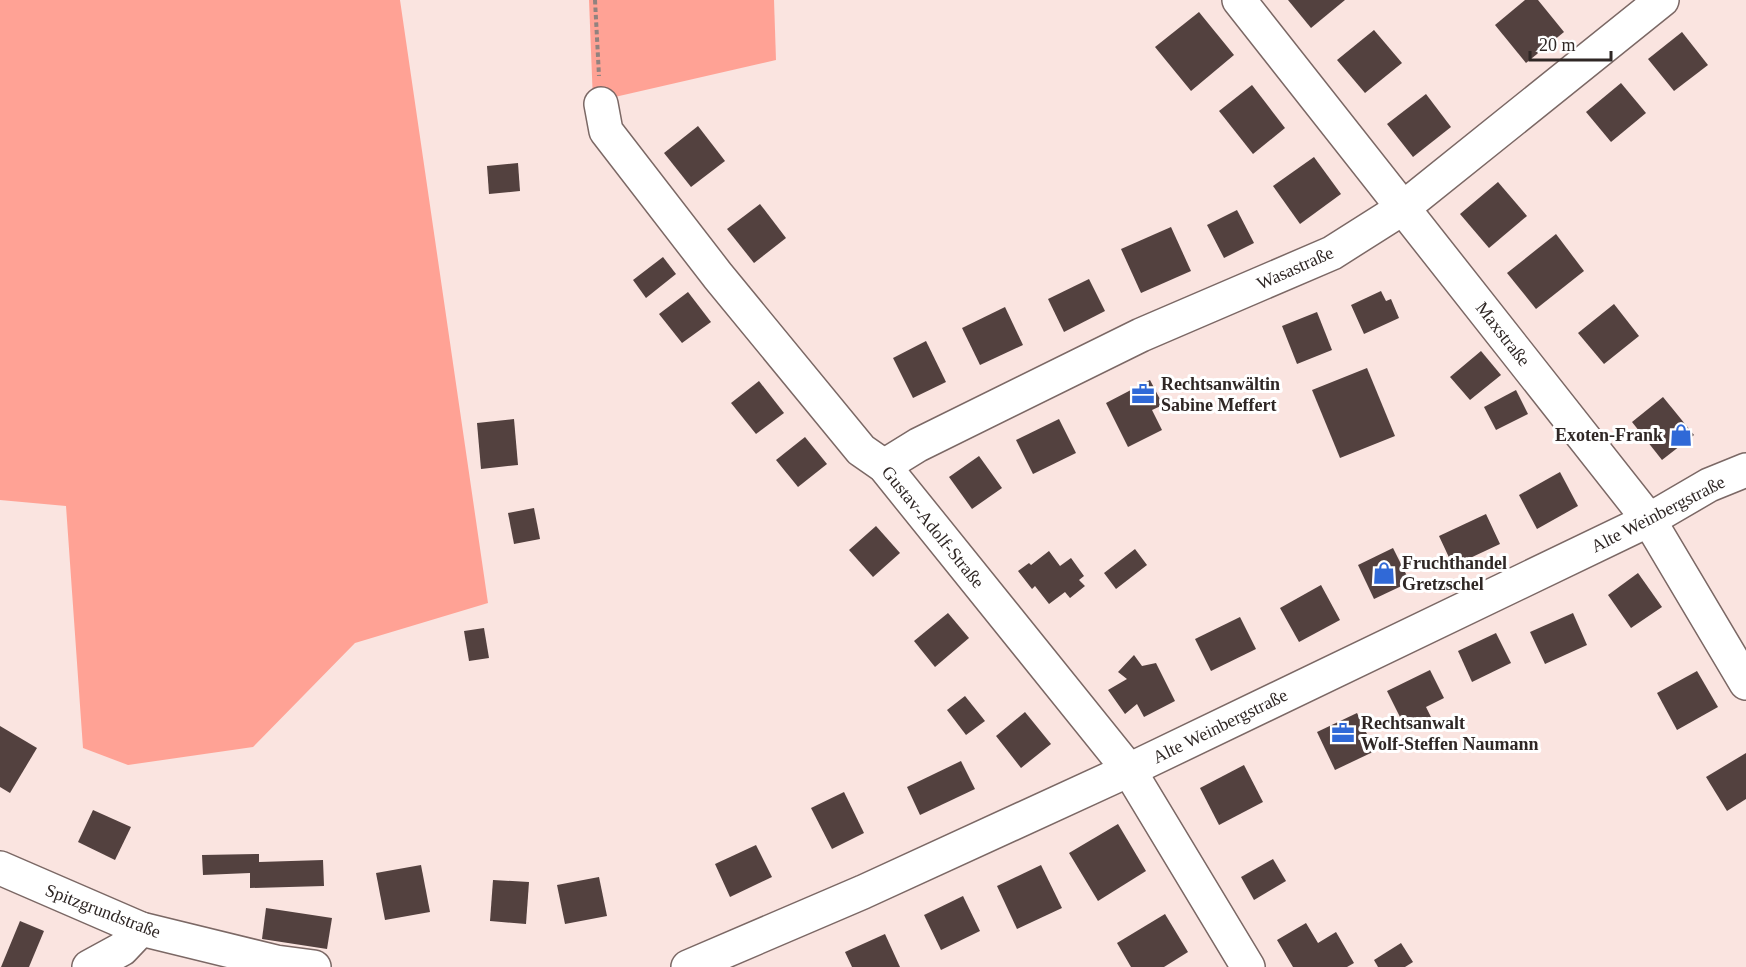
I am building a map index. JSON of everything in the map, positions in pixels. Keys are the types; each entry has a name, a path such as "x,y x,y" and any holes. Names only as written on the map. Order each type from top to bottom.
{"street":[{"name":"Maxstraße","path":"1239,0 1649,520 1746,683"},
{"name":"Wasastraße","path":"884,466 918,445 1141,335 1332,253 1403,208 1662,0"},
{"name":"Gustav-Adolf-Straße","path":"601,104 606,131 718,276 861,450 884,466 1129,770 1248,967"},
{"name":"Alte Weinbergstraße","path":"688,967 863,892 1129,770 1649,520 1709,485 1746,471"},
{"name":"Spitzgrundstraße","path":"0,868 141,930 276,962 314,967"},
{"path":"89,967 122,949 141,930"}],"path":[{"path":"595,0 601,104"}],"shaded area":[{"path":"0,0 400,0 488,603 355,643 253,747 128,765 83,748 66,506 0,500"},
{"path":"589,0 774,0 776,60 593,102"}],"building":[{"path":"1288,0 1345,0 1311,28"},
{"path":"1525,0 1538,0 1564,32 1526,63 1495,25"},
{"path":"1199,12 1234,55 1191,91 1155,47"},
{"path":"1374,30 1402,63 1365,93 1337,60"},
{"path":"1682,32 1708,65 1674,91 1648,59"},
{"path":"1621,83 1646,113 1611,142 1586,112"},
{"path":"1252,85 1285,128 1253,154 1219,111"},
{"path":"1426,94 1451,127 1413,157 1387,124"},
{"path":"698,126 725,161 691,187 664,153"},
{"path":"1314,157 1341,194 1300,224 1273,186"},
{"path":"518,163 520,191 489,194 487,166"},
{"path":"1498,182 1527,216 1489,248 1460,214"},
{"path":"760,204 786,238 754,263 727,229"},
{"path":"1237,210 1254,243 1224,258 1207,225"},
{"path":"1171,227 1191,271 1141,293 1121,249"},
{"path":"1556,234 1584,271 1536,309 1507,273"},
{"path":"663,257 676,274 646,298 633,280"},
{"path":"1089,279 1105,311 1064,332 1048,299"},
{"path":"1381,291 1386,301 1391,299 1399,318 1364,334 1351,305"},
{"path":"688,292 711,322 682,343 659,314"},
{"path":"1614,304 1639,336 1604,364 1578,333"},
{"path":"1005,307 1023,345 980,365 962,328"},
{"path":"1317,312 1332,350 1297,364 1282,326"},
{"path":"926,341 946,382 913,398 893,358"},
{"path":"1481,351 1501,375 1470,400 1450,377"},
{"path":"1367,368 1395,436 1340,458 1312,390"},
{"path":"1150,380 1163,405 1152,410 1162,430 1128,447 1106,403"},
{"path":"759,381 784,413 756,434 731,403"},
{"path":"1516,390 1528,414 1496,430 1484,407"},
{"path":"1663,397 1694,435 1662,460 1632,422"},
{"path":"514,419 518,465 481,469 477,423"},
{"path":"1059,419 1076,453 1033,474 1016,440"},
{"path":"805,437 827,464 798,487 776,460"},
{"path":"979,456 1002,488 972,509 949,477"},
{"path":"1560,472 1578,506 1537,529 1519,495"},
{"path":"534,508 540,539 514,544 508,513"},
{"path":"1486,514 1500,544 1453,566 1439,536"},
{"path":"876,526 900,553 873,577 849,550"},
{"name":"Fruchthandel Gretzschel","path":"1393,548 1410,582 1374,599 1358,565"},
{"path":"1135,549 1147,565 1116,589 1104,573"},
{"path":"1049,551 1060,566 1071,558 1084,576 1079,580 1085,586 1070,598 1065,592 1049,604 1035,586 1032,589 1018,571 1029,563 1031,565"},
{"path":"1638,573 1662,607 1631,628 1608,595"},
{"path":"1321,585 1340,620 1299,642 1280,608"},
{"path":"948,613 969,638 935,667 914,641"},
{"path":"1573,613 1587,645 1545,664 1530,632"},
{"path":"1240,617 1256,649 1211,671 1195,639"},
{"path":"484,628 489,658 469,661 464,631"},
{"path":"1496,633 1511,663 1472,682 1458,651"},
{"path":"1134,655 1142,666 1156,663 1175,701 1144,717 1137,704 1125,714 1108,690 1127,679 1118,672"},
{"path":"1430,670 1444,698 1426,707 1432,719 1407,731 1387,691"},
{"path":"1697,671 1718,707 1677,730 1657,693"},
{"path":"965,696 985,721 966,735 947,710"},
{"path":"1025,712 1051,744 1021,768 996,736"},
{"path":"1357,713 1375,751 1335,770 1317,732"},
{"path":"0,726 37,748 10,793 0,787"},
{"path":"1746,753 1746,799 1727,811 1706,777"},
{"path":"961,761 975,789 920,815 907,787"},
{"path":"1244,765 1263,802 1219,825 1200,788"},
{"path":"844,792 864,833 832,849 811,808"},
{"path":"93,810 131,827 115,860 78,842"},
{"path":"1118,824 1146,871 1098,901 1069,853"},
{"path":"756,845 772,877 730,897 715,864"},
{"path":"259,854 259,862 323,860 324,886 250,888 250,873 203,875 202,855"},
{"path":"1273,859 1286,881 1254,900 1241,877"},
{"path":"421,865 430,912 385,920 376,873"},
{"path":"1041,865 1062,908 1017,929 997,886"},
{"path":"599,877 607,916 565,924 557,885"},
{"path":"493,880 529,882 526,924 490,921"},
{"path":"963,896 980,931 941,950 924,915"},
{"path":"266,908 332,918 327,949 262,939"},
{"path":"1165,914 1188,952 1164,967 1131,967 1117,943"},
{"path":"20,921 44,931 29,967 1,967"},
{"path":"1306,923 1318,943 1336,932 1354,963 1347,967 1293,967 1277,940"},
{"path":"885,934 900,967 852,967 845,952"},
{"path":"1401,943 1413,962 1405,967 1378,967 1374,960"}],"place":[{"name":"Rechtsanwältin Sabine Meffert","path":"1143,394"},
{"name":"Exoten-Frank","path":"1681,435"},
{"name":"Fruchthandel Gretzschel","path":"1384,573"},
{"name":"Rechtsanwalt Wolf-Steffen Naumann","path":"1343,733"}]}
